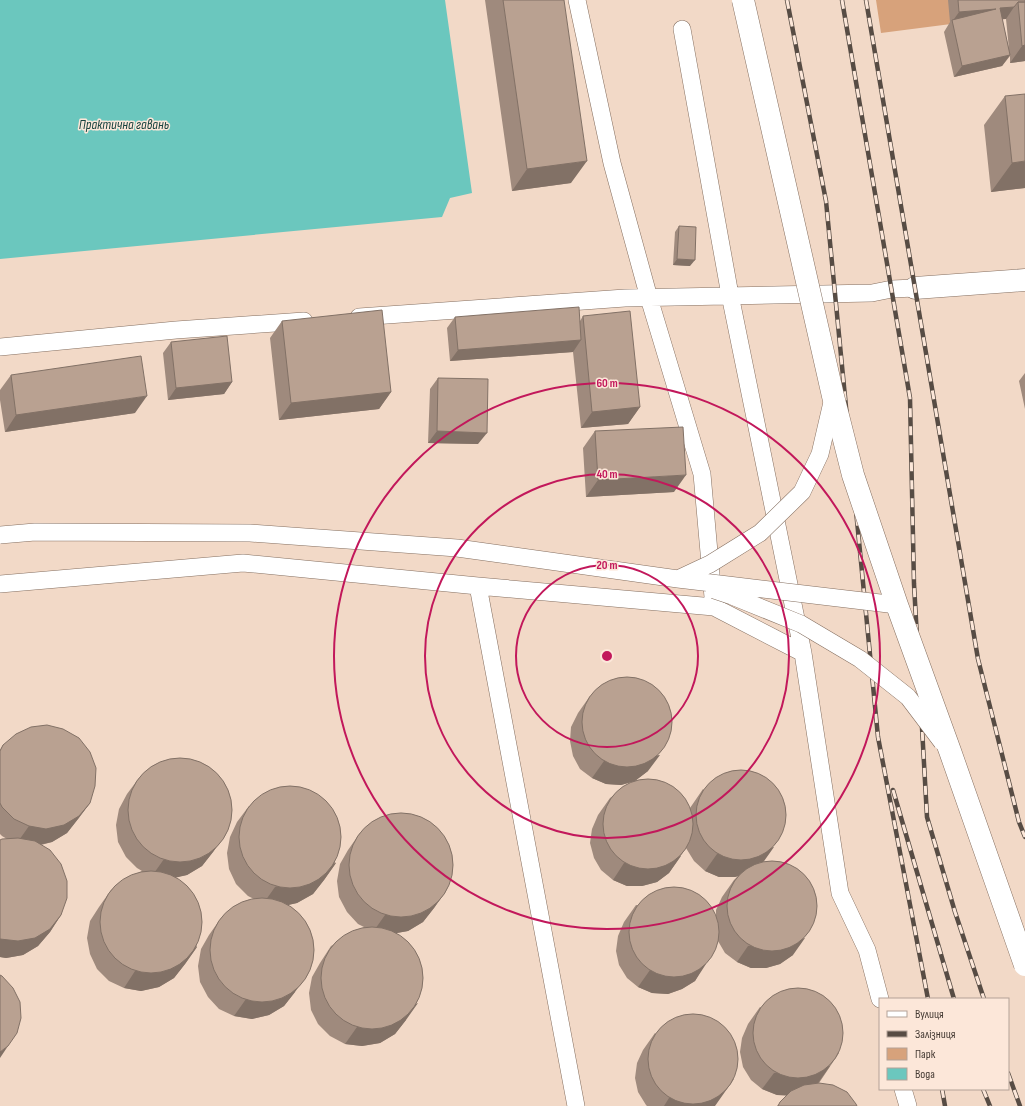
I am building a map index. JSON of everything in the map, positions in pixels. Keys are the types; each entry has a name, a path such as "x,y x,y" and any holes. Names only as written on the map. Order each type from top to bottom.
{"street":[{"path":"743,0 833,396 853,475 897,605 1025,965"},
{"path":"915,288 1025,280"}],"lane":[{"path":"577,0 612,163 648,298 702,474 714,607"},
{"path":"682,29 730,295 803,653 840,893 867,950 880,998"},
{"path":"341,318 625,298 872,293 892,289 915,288"},
{"path":"0,347 176,330 318,320"},
{"path":"678,579 710,564 760,533 802,492 820,454 833,396"},
{"path":"0,535 35,532 250,533 457,548 678,579 897,605"},
{"path":"0,584 243,563 714,607 803,653"},
{"path":"678,579 732,596 801,624 860,659 908,697 950,751"},
{"path":"478,586 576,1106"},
{"path":"903,1090 908,1106"}],"green space":[{"path":"876,0 1025,0 1025,17 951,24 881,33"}],"water":[{"name":"Практична гавань","path":"0,0 445,0 472,193 450,198 442,217 0,259"}],"building":[{"path":"503,0 564,0 587,161 527,169"},
{"path":"958,0 1025,0 1025,2 1018,2 1014,7 1000,8 1010,55 962,66 952,20 996,9 959,12"},
{"path":"1018,2 1025,2 1025,45 1022,46"},
{"path":"1025,94 1025,161 1012,163 1005,96"},
{"path":"679,226 696,227 695,260 677,259"},
{"path":"579,307 581,340 458,350 455,317"},
{"path":"382,310 391,392 291,403 282,321"},
{"path":"630,311 640,407 592,412 583,316"},
{"path":"227,336 232,382 176,388 171,342"},
{"path":"141,356 147,396 16,415 11,375"},
{"path":"438,378 488,379 487,433 437,431"},
{"path":"683,427 686,475 598,480 595,431"},
{"path":"627,677 644,680 659,690 669,705 672,722 669,739 659,754 644,764 627,767 610,764 595,754 585,739 582,722 585,705 595,690 610,680"},
{"path":"47,725 63,729 79,738 90,752 96,768 95,786 90,803 79,816 64,825 46,829 29,826 14,819 2,807 0,803 0,751 3,745 16,734 31,727"},
{"path":"180,758 200,762 209,767 223,781 228,790 232,810 228,830 223,839 209,853 200,858 180,862 160,858 151,853 137,839 132,830 128,810 132,790 137,781 151,767 160,762"},
{"path":"741,770 758,773 773,783 783,798 786,815 783,832 773,847 758,857 741,860 724,857 709,847 699,832 696,815 699,798 709,783 724,773"},
{"path":"648,779 665,782 680,792 690,807 693,824 690,841 680,856 665,866 648,869 631,866 616,856 606,841 603,824 606,807 616,792 631,782"},
{"path":"280,786 300,786 319,794 333,808 341,827 341,847 338,857 333,866 319,880 300,888 280,888 261,880 247,866 239,847 239,827 247,808 261,794"},
{"path":"401,813 421,817 430,822 444,836 449,845 453,865 449,885 444,894 430,908 421,913 401,917 381,913 372,908 358,894 353,885 349,865 353,845 358,836 372,822 381,817"},
{"path":"18,838 35,841 50,850 61,864 67,881 67,898 61,915 50,929 35,938 18,941 0,939 0,840"},
{"path":"772,861 789,864 804,874 814,889 817,906 814,923 804,938 789,948 772,951 755,948 740,938 730,923 727,906 730,889 740,874 755,864"},
{"path":"151,871 171,874 180,879 194,893 199,902 202,922 199,942 194,951 180,965 171,970 151,973 131,970 122,965 108,951 103,942 100,922 103,902 108,893 122,879 131,874"},
{"path":"674,887 691,890 706,900 716,915 719,932 716,949 706,964 691,974 674,977 657,974 642,964 632,949 629,932 632,915 642,900 657,890"},
{"path":"262,898 282,902 291,907 305,921 310,930 314,950 310,970 305,979 291,993 282,998 262,1002 242,998 233,993 219,979 214,970 210,950 214,930 219,921 233,907 242,902"},
{"path":"372,927 392,930 401,935 415,949 420,958 423,978 420,998 415,1007 401,1021 392,1026 372,1029 352,1026 343,1021 329,1007 324,998 321,978 324,958 329,949 343,935 352,930"},
{"path":"0,975 13,988 20,1002 21,1018 17,1033 8,1046 0,1052"},
{"path":"798,988 815,991 830,1001 840,1016 843,1033 840,1050 830,1065 815,1075 798,1078 781,1075 766,1065 756,1050 753,1033 756,1016 766,1001 781,991"},
{"path":"693,1014 710,1017 725,1027 735,1042 738,1059 735,1076 725,1091 710,1101 693,1104 676,1101 661,1091 651,1076 648,1059 651,1042 661,1027 676,1017"},
{"path":"819,1083 833,1085 847,1092 857,1106 778,1106 791,1091 804,1085"}],"railway":[{"path":"787,0 826,201 878,737 928,998"},
{"path":"842,0 910,398 914,584 927,817 955,912 984,998"},
{"path":"866,0 978,659 1019,822 1025,837"},
{"path":"893,790 954,998"},
{"path":"1009,1076 1020,1106"},
{"path":"942,1090 945,1106"},
{"path":"983,1090 990,1106"}]}
